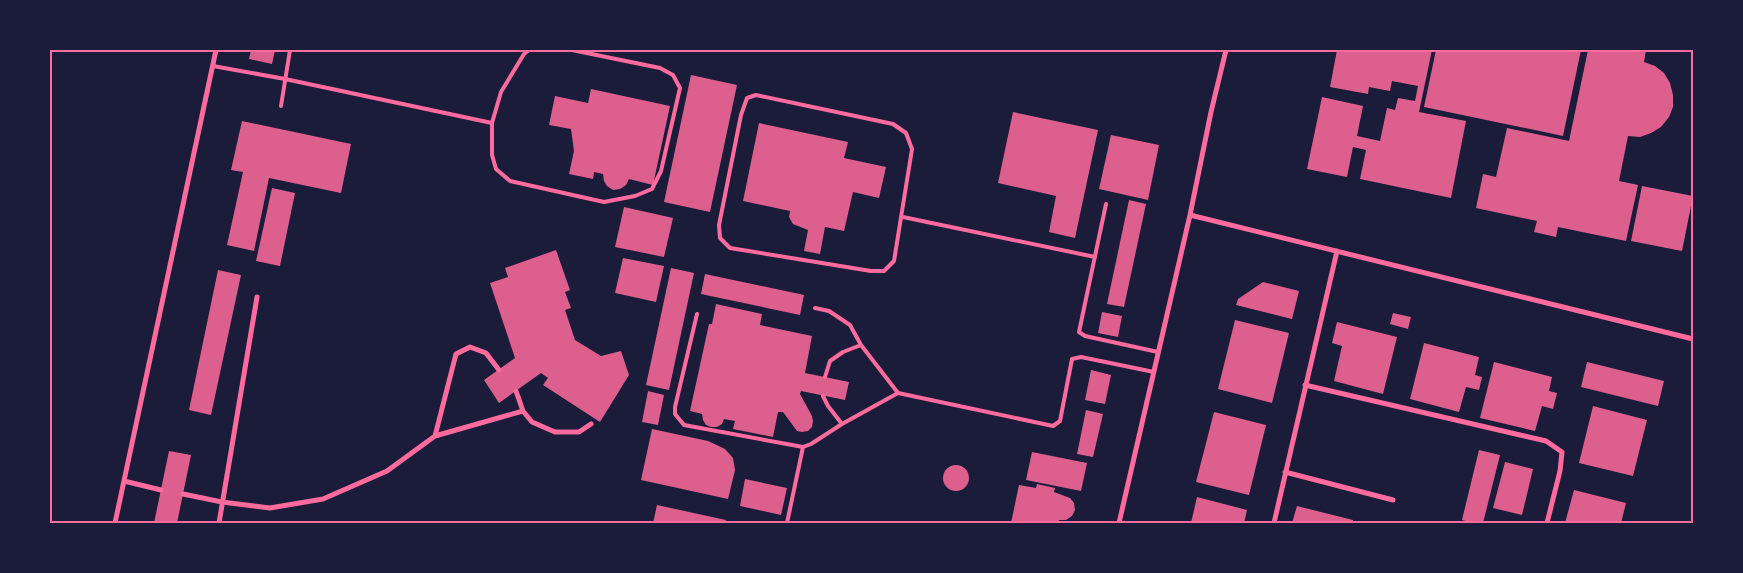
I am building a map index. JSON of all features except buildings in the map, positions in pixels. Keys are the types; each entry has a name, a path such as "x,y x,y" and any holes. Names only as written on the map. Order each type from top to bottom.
{"street":[{"path":"115,523 216,50"},
{"path":"1119,523 1226,50"},
{"path":"1190,215 1693,339"},
{"path":"1274,523 1337,251"},
{"path":"219,523 257,297"},
{"path":"434,436 456,354 470,347 486,353 499,370"},
{"path":"1305,385 1546,441 1562,452 1560,470 1547,523"},
{"path":"516,391 523,410 532,422 555,432 579,432 591,424"},
{"path":"183,494 222,502 270,508 323,499 387,471 434,436 523,410"},
{"path":"1285,472 1393,500"},
{"path":"124,481 161,490"}],"lane":[{"path":"281,106 290,50"},
{"path":"529,50 524,54 501,92 492,123 492,154 496,169 510,182 604,202 635,196 652,188 661,172 680,88 673,75 660,68 572,50"},
{"path":"213,66 286,79 492,123"},
{"path":"756,95 893,124 906,133 912,148 903,217 894,261 884,271 871,271 730,248 720,238 719,225 741,114 747,98 756,95"},
{"path":"1106,204 1080,332 1084,336 1158,352"},
{"path":"903,217 1094,257"},
{"path":"815,308 829,311 850,325 861,345 898,393 1053,426 1060,421 1072,359 1081,357 1154,372"},
{"path":"697,314 675,407 675,414 684,424 803,447 812,444 842,424 898,393"},
{"path":"825,377 830,360 843,352 861,345"},
{"path":"823,396 842,424"},
{"path":"787,523 803,447"}]}
